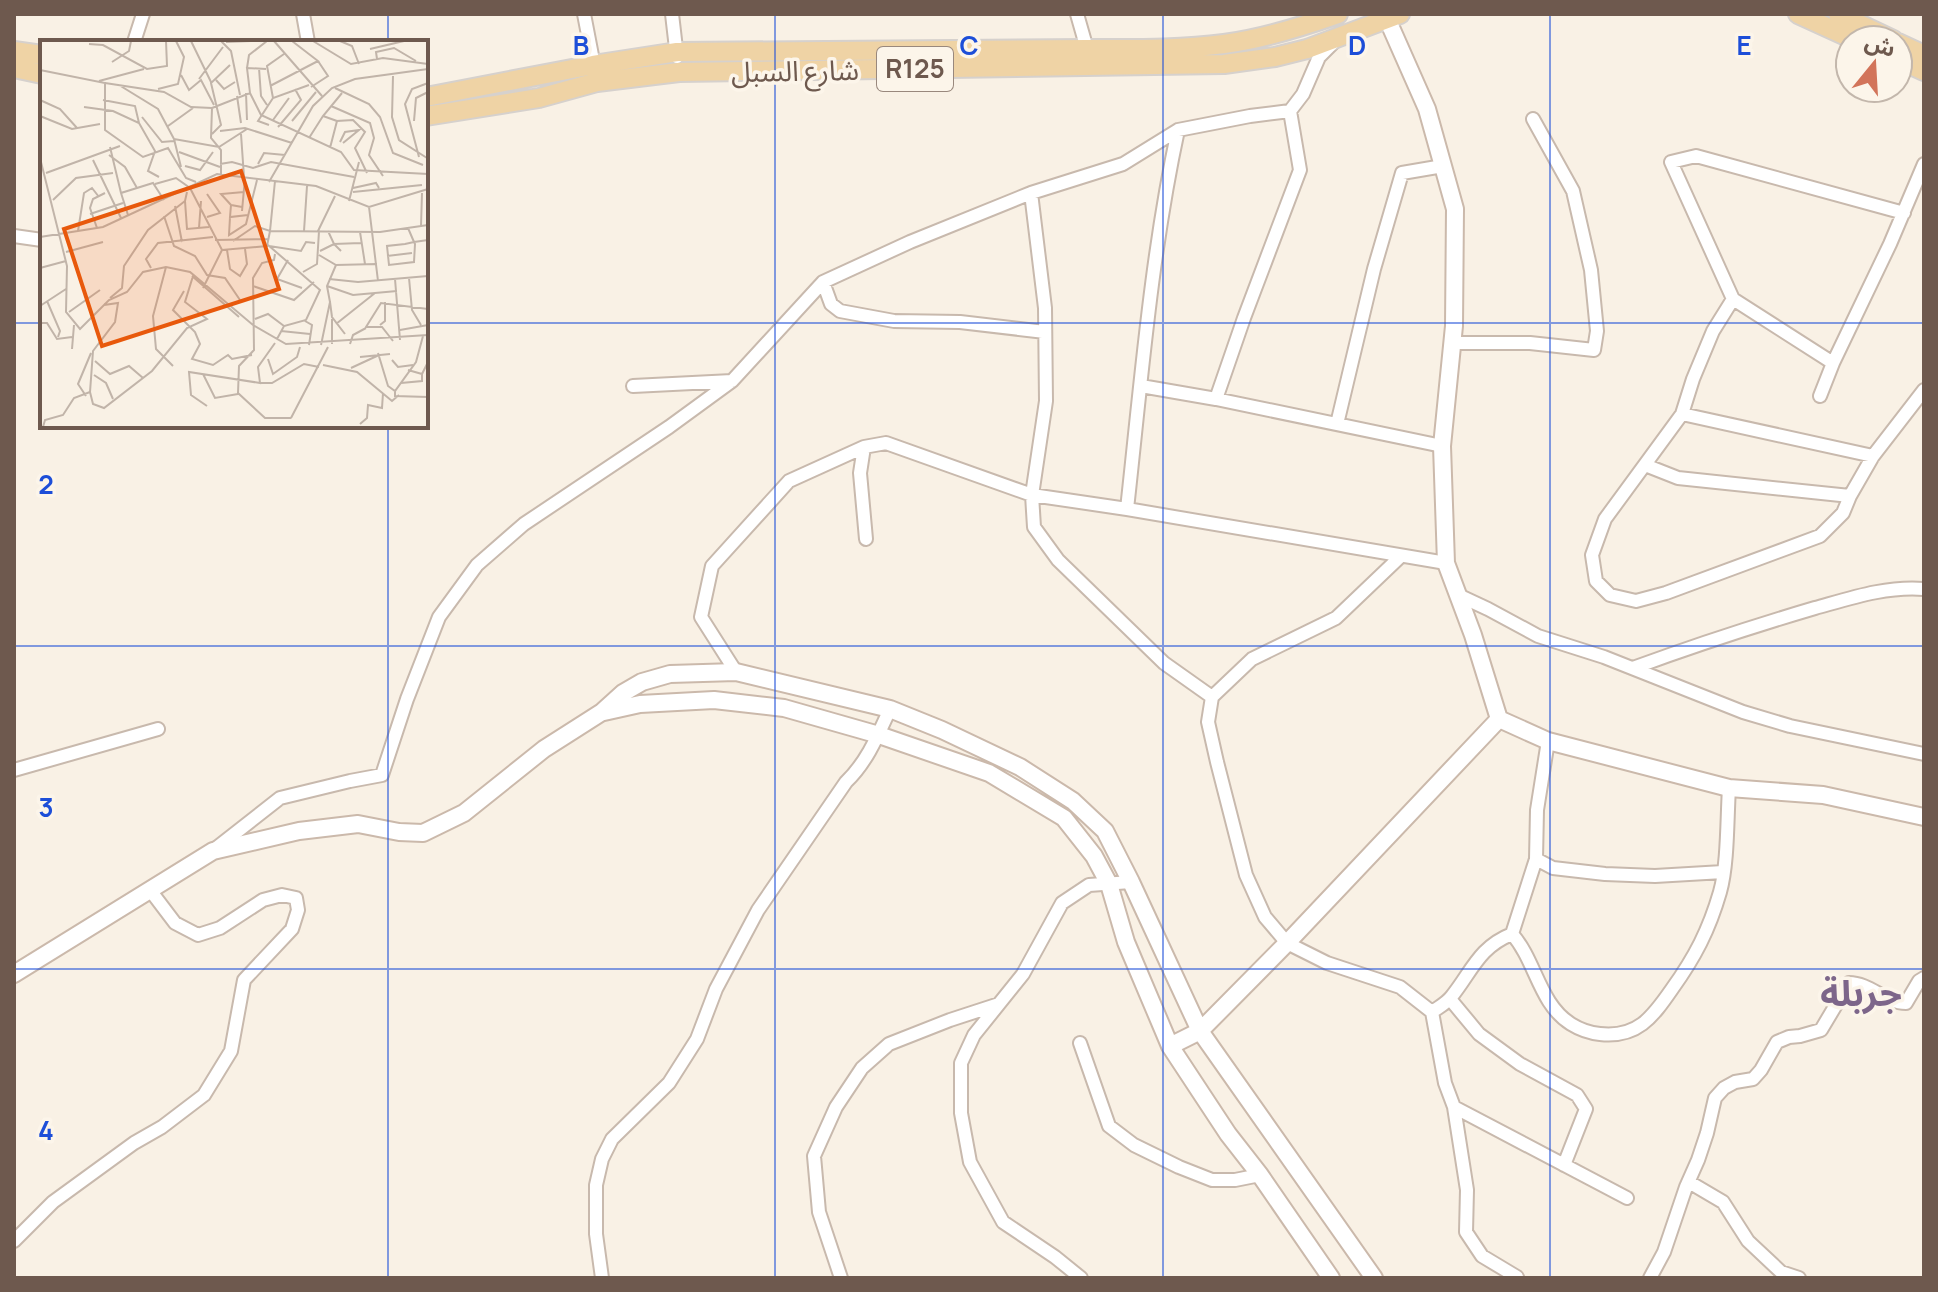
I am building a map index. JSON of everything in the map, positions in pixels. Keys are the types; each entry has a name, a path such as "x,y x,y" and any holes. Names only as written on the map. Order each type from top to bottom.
{"main road":[{"name":"شارع السبل","path":"428,97 595,73 677,52 1087,49 1224,44 1276,33 1338,14"},
{"path":"1798,14 1834,30"},
{"path":"1838,14 1859,24"},
{"name":"شارع السبل","path":"428,116 539,98 595,73 1224,64 1307,49 1391,16"},
{"path":"14,51 40,55"},
{"path":"14,68 40,74"}],"street":[{"path":"135,40 143,14"},
{"path":"303,14 308,40"},
{"path":"584,14 595,73"},
{"path":"672,14 679,72"},
{"path":"1077,14 1087,49"},
{"path":"1391,16 1427,109 1455,209 1452,343 1442,446 1446,563 1473,635 1499,719 1548,741 1729,788 1823,795 1924,817"},
{"path":"14,974 213,851 280,798 382,775 439,617 477,565 524,524 732,381 823,282 910,242 1031,193 1123,164 1178,130 1290,111 1303,94 1319,57 1342,34"},
{"path":"1216,399 1300,170 1290,111"},
{"path":"1452,343 1530,343 1594,350 1597,331 1591,270 1573,191 1533,119"},
{"path":"1127,509 1168,174 1178,130"},
{"path":"1833,363 1733,299 1671,162 1696,156 1904,213"},
{"path":"1820,396 1924,164"},
{"path":"1337,424 1374,269 1402,173 1443,166"},
{"path":"1031,193 1045,308 1046,401 1032,495 1034,527 1058,560 1164,663 1212,697"},
{"path":"14,236 40,240"},
{"path":"823,282 831,304 840,311 894,321 960,322 1045,332"},
{"path":"1733,299 1713,331 1682,414 1605,519 1592,555 1596,581 1610,595 1636,601 1666,593 1820,536 1843,513 1873,456 1924,390"},
{"path":"633,386 732,381"},
{"path":"1141,386 1442,446"},
{"path":"1682,414 1873,456"},
{"path":"736,672 701,617 712,566 789,481 864,447 886,443 1032,495 1446,563"},
{"path":"864,447 860,473 866,539"},
{"path":"1645,465 1678,478 1850,496"},
{"path":"1401,556 1336,618 1252,659 1212,697 1208,722 1246,875 1265,917 1287,943 1327,963 1400,987 1432,1012 1445,1083 1454,1107 1467,1190 1466,1232 1482,1256 1517,1277"},
{"path":"1633,668 1763,623 1875,592 1905,587 1924,589"},
{"path":"1458,595 1538,636 1633,668 1743,712 1778,723 1924,754"},
{"path":"213,851 299,831 358,824 423,833 464,813 544,749 602,712 623,693 642,682 670,674 736,672 890,709 1020,767 1073,801 1105,831 1200,1031 1374,1278"},
{"path":"602,712 640,704 714,700 784,708 879,735 989,773 1064,818 1094,856 1109,884 1126,942 1170,1046 1228,1134 1331,1278"},
{"path":"602,1278 596,1234 596,1185 602,1159 612,1139 669,1083 697,1039 716,989 758,910 846,782 859,770 890,709"},
{"path":"1170,1046 1200,1031 1499,719"},
{"path":"14,770 158,729"},
{"path":"1512,934 1536,859 1537,810 1548,741"},
{"path":"1512,934 1527,956 1554,1011 1573,1026 1592,1033 1616,1035 1632,1031 1655,1013 1703,942 1721,889 1729,788"},
{"path":"1536,859 1553,868 1605,874 1655,876 1723,872"},
{"path":"1081,1278 1003,1222 970,1162 961,1113 961,1063 974,1035 1023,974 1062,903 1089,885 1131,882"},
{"path":"14,1241 53,1202 204,1095 231,1051 244,980 292,929 298,910 296,898 282,895 263,900 220,928 198,935 175,923 150,890"},
{"path":"1432,1012 1450,999 1480,955 1512,934"},
{"path":"1650,1278 1664,1252 1707,1133 1715,1098 1724,1088 1735,1082 1753,1079 1777,1042 1821,1030 1849,983 1858,983 1898,1003 1906,1003 1924,978"},
{"path":"1450,999 1479,1034 1520,1064 1577,1095 1586,1109 1564,1165"},
{"path":"841,1278 819,1212 814,1156 836,1107 862,1068 889,1044 999,1004"},
{"path":"1080,1043 1109,1126 1134,1145 1212,1180 1260,1175"},
{"path":"1454,1107 1627,1198"},
{"path":"1689,1182 1723,1202 1748,1241 1781,1272 1799,1278"}],"district":[{"name":"جربلة","path":"1861,993"}]}
